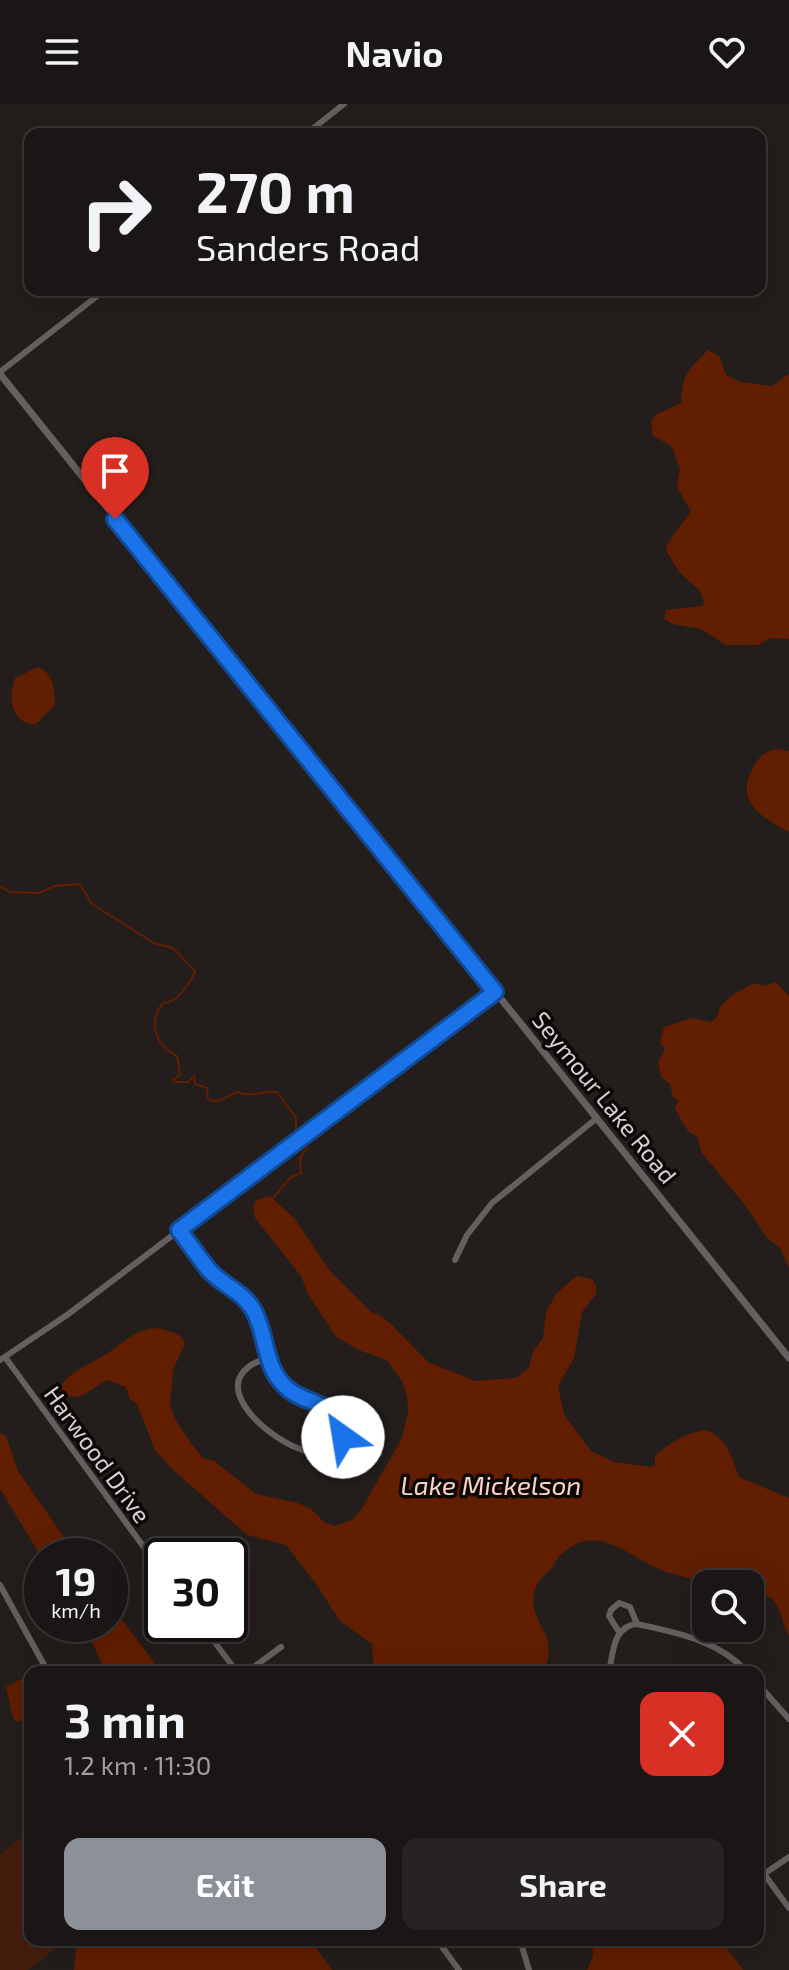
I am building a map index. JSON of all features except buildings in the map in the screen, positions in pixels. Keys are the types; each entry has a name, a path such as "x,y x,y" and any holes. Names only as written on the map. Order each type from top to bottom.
{"street":[{"path":"314,128 344,104"},
{"path":"0,373 97,296"},
{"name":"Seymour Lake Road","path":"0,373 789,1358"},
{"path":"2,1358 67,1315 495,992"},
{"path":"455,1260 467,1235 493,1202 597,1118"},
{"path":"179,1230 210,1270 248,1301 260,1326 267,1359 287,1389 338,1414 344,1426 343,1437 331,1451 308,1452 289,1444 274,1435 243,1406 237,1387 238,1379 251,1364 267,1359"},
{"name":"Harwood Drive","path":"2,1358 144,1548"},
{"path":"0,1585 45,1666"},
{"path":"619,1632 609,1616 619,1603 630,1607 637,1624"},
{"path":"610,1666 619,1632 628,1625 637,1624 703,1641 733,1657 741,1666"},
{"path":"214,1642 232,1666"},
{"path":"255,1666 281,1647"},
{"path":"764,1691 789,1719"},
{"path":"789,1857 764,1874 789,1908"},
{"path":"441,1946 459,1970"},
{"path":"522,1946 529,1970"}],"shaded area":[{"path":"24,1836 24,1946 59,1946 28,1970 0,1970 0,1854"}],"water":[{"path":"708,350 720,357 726,375 741,382 772,386 789,374 789,639 771,638 758,645 726,645 701,629 673,624 664,619 666,610 702,606 704,602 700,591 679,572 666,550 691,511 677,488 680,469 673,450 653,436 651,421 657,414 681,403 688,373"},
{"path":"38,667 50,678 55,705 36,724 27,723 13,708 12,693 15,678"},
{"path":"778,749 789,751 789,832 761,815 749,800 747,791 748,780 757,761 766,753"},
{"path":"776,982 789,996 789,1268 780,1248 767,1238 748,1209 702,1153 697,1137 688,1131 676,1111 679,1101 673,1097 670,1084 661,1077 658,1062 665,1049 660,1043 664,1027 692,1018 712,1022 731,996 754,983 763,986"},
{"name":"Lake Mickelson","path":"270,1196 295,1219 329,1270 371,1312 392,1325 428,1362 475,1381 516,1378 529,1368 533,1351 543,1338 546,1312 556,1294 576,1276 592,1279 596,1294 582,1312 574,1358 558,1386 564,1415 591,1451 614,1462 650,1467 655,1465 655,1456 672,1443 706,1430 724,1444 739,1477 789,1498 789,1636 777,1606 764,1594 764,1570 692,1570 692,1578 666,1572 612,1544 585,1541 571,1547 557,1559 536,1587 534,1610 549,1646 545,1666 374,1666 372,1644 340,1621 286,1545 247,1535 155,1450 137,1404 130,1399 126,1387 107,1380 79,1396 67,1396 60,1392 60,1387 75,1372 140,1331 156,1328 177,1334 185,1343 173,1370 170,1405 175,1419 203,1458 214,1461 256,1494 298,1503 311,1509 325,1523 335,1526 352,1520 361,1510 402,1438 408,1412 403,1383 387,1360 361,1351 336,1337 308,1294 301,1276 255,1218 253,1205 257,1200"},
{"path":"0,1434 6,1436 18,1471 65,1538 30,1538 0,1489"},
{"path":"128,1628 155,1666 103,1666 92,1642 128,1642"},
{"path":"24,1680 24,1719 17,1722 13,1718 6,1687"},
{"path":"76,1946 314,1946 332,1970 74,1970"},
{"path":"593,1946 725,1946 743,1970 587,1970 593,1956"}],"waterway":[{"path":"0,886 10,892 39,893 55,886 80,884 92,904 154,943 173,948 195,971 182,992 162,1005 155,1022 160,1042 177,1056 180,1075 173,1080 188,1082 194,1076 195,1084 207,1088 208,1099 212,1101 237,1092 277,1092 296,1118 296,1132"},
{"path":"274,1197 291,1177 301,1173 300,1158 307,1148 302,1141"}],"route":[{"path":"115,519 495,992 179,1230 210,1270 248,1301 260,1326 267,1359 279,1380 298,1396 331,1408 338,1414 344,1426 343,1437"}]}
